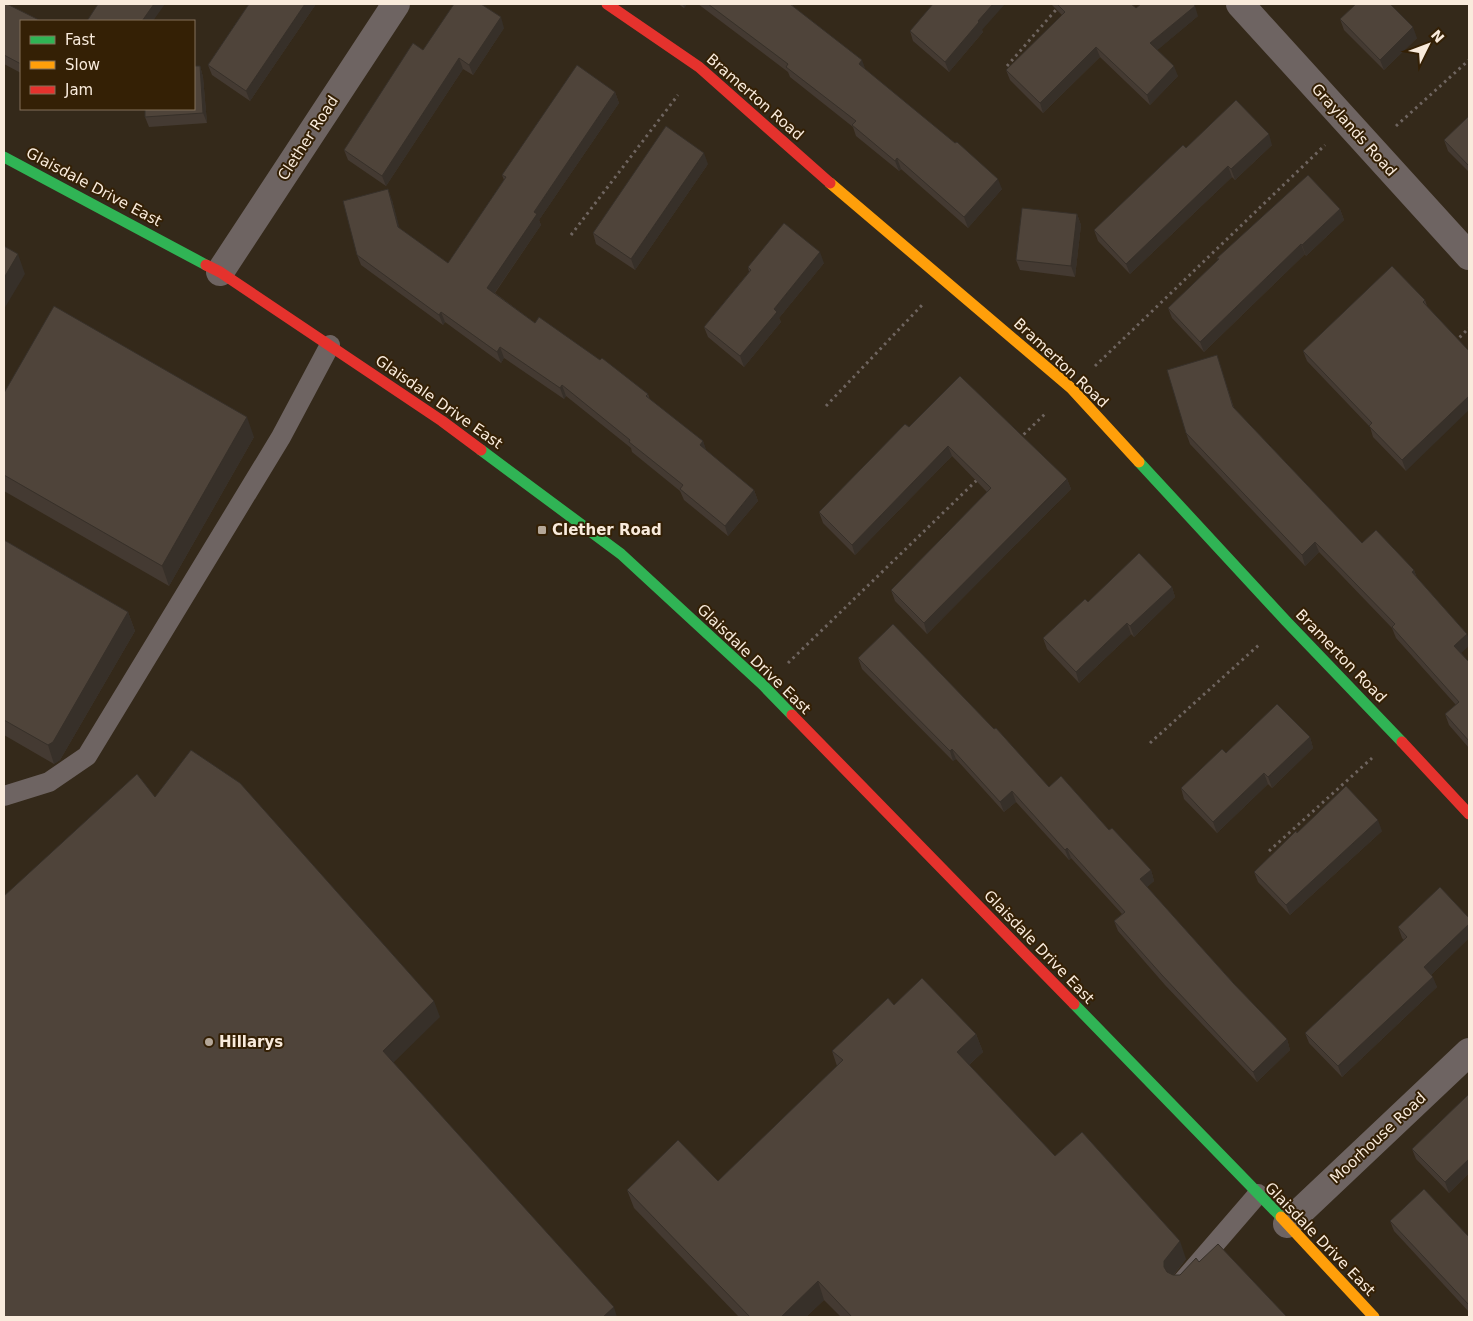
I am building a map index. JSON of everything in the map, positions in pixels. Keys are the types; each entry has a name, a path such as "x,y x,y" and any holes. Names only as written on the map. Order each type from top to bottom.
{"street":[{"name":"Clether Road","path":"220,272 396,4"},
{"name":"Bramerton Road","path":"607,4 699,68 852,202 1071,388 1286,621 1469,814"},
{"name":"Graylands Road","path":"1240,4 1469,256"},
{"name":"Glaisdale Drive East","path":"4,156 220,272 442,421 621,554 763,686 1258,1194 1374,1317"},
{"name":"Moorhouse Road","path":"1287,1224 1469,1052"}],"lane":[{"path":"4,796 49,782 88,756 281,437 330,345"},
{"path":"1182,1282 1258,1194"}],"path":[{"path":"1007,66 1061,4"},
{"path":"1372,149 1469,60"},
{"path":"571,235 699,68"},
{"path":"1015,443 1348,123"},
{"path":"826,406 946,280"},
{"path":"1449,348 1469,328"},
{"path":"763,686 980,477"},
{"path":"1150,743 1286,621"},
{"path":"1269,851 1397,736"}],"building":[{"path":"4,4 7,4 39,20 20,20 20,63 4,55"},
{"path":"98,4 154,4 143,20 88,20"},
{"path":"249,4 305,4 246,91 208,65"},
{"path":"454,4 481,4 501,17 469,65 459,58 382,176 344,150 413,43 423,50"},
{"path":"708,4 790,4 862,60 859,64 955,143 957,142 998,179 964,217 897,158 895,161 852,125 856,121 786,67 788,64"},
{"path":"933,4 993,4 945,62 910,31"},
{"path":"1057,4 1131,4 1136,8 1141,4 1193,4 1195,6 1150,43 1174,66 1147,95 1096,47 1040,103 1006,70 1065,12"},
{"path":"1356,4 1390,4 1413,27 1380,60 1340,19"},
{"path":"577,65 615,92 534,212 537,214 487,288 535,323 539,317 600,360 602,358 703,441 700,445 754,490 725,526 680,489 683,485 562,385 560,388 500,347 497,352 441,312 439,315 357,255 343,201 388,189 398,227 448,263 506,177 502,175"},
{"path":"195,66 200,66 203,113 145,117 145,110 195,110"},
{"path":"1236,100 1269,134 1231,169 1228,166 1126,264 1094,230 1183,145 1186,148"},
{"path":"1469,116 1469,166 1444,140"},
{"path":"666,126 704,153 631,259 593,233"},
{"path":"1308,175 1340,209 1200,342 1168,308 1219,259 1217,258"},
{"path":"1022,208 1077,214 1071,266 1016,260"},
{"path":"784,223 820,252 774,309 777,312 740,356 704,327 751,270 748,267"},
{"path":"4,246 18,254 4,278"},
{"path":"1392,266 1425,300 1423,302 1469,351 1469,396 1402,460 1369,426 1372,423 1303,351"},
{"path":"54,306 247,417 162,566 4,475 4,393"},
{"path":"1217,355 1233,407 1362,543 1376,530 1414,570 1412,572 1467,634 1454,646 1469,662 1469,741 1445,714 1459,702 1392,627 1395,624 1315,542 1302,555 1186,433 1167,370"},
{"path":"960,376 1067,479 924,623 891,590 991,488 948,446 852,545 819,512 905,424 909,427"},
{"path":"4,540 128,612 53,742 48,745 4,720"},
{"path":"1139,553 1172,587 1130,626 1127,623 1076,672 1043,638 1085,599 1088,602"},
{"path":"893,624 994,729 996,728 1049,787 1061,776 1109,830 1112,828 1151,870 1140,879 1234,984 1287,1039 1253,1072 1114,921 1125,912 1067,848 1065,850 1012,791 1000,802 952,749 950,751 858,658"},
{"path":"1277,704 1310,737 1268,777 1264,773 1213,822 1181,788 1222,749 1226,753"},
{"name":"Hillarys","path":"191,750 240,783 434,1001 383,1051 614,1307 603,1317 4,1317 4,896 137,774 155,797"},
{"path":"1346,786 1378,820 1286,905 1254,872"},
{"path":"1440,887 1469,918 1469,924 1424,967 1433,977 1338,1066 1305,1033 1407,937 1398,927"},
{"path":"922,978 976,1034 957,1052 1055,1156 1082,1132 1180,1241 1164,1261 1164,1267 1167,1272 1173,1275 1180,1275 1196,1258 1199,1262 1218,1244 1287,1317 852,1317 818,1281 781,1317 750,1317 627,1190 678,1140 718,1181 843,1060 832,1051 888,998 894,1005"},
{"path":"1469,1094 1469,1159 1445,1182 1412,1149"},
{"path":"1424,1189 1469,1237 1469,1305 1390,1221"}],"traffic: fast":[{"path":"4,157 206,265"},
{"path":"481,450 621,554 763,685 792,715"},
{"path":"1139,462 1286,621 1402,742"},
{"path":"1074,1004 1281,1217"}],"traffic: slow":[{"path":"830,183 1071,388 1139,462"},
{"path":"1281,1217 1374,1317"}],"traffic: jam":[{"path":"607,4 699,67 830,183"},
{"path":"206,265 220,272 442,421 481,450"},
{"path":"792,715 1074,1004"},
{"path":"1402,742 1469,814"}],"place":[{"name":"Clether Road","path":"542,530"},
{"name":"Hillarys","path":"209,1042"}]}
